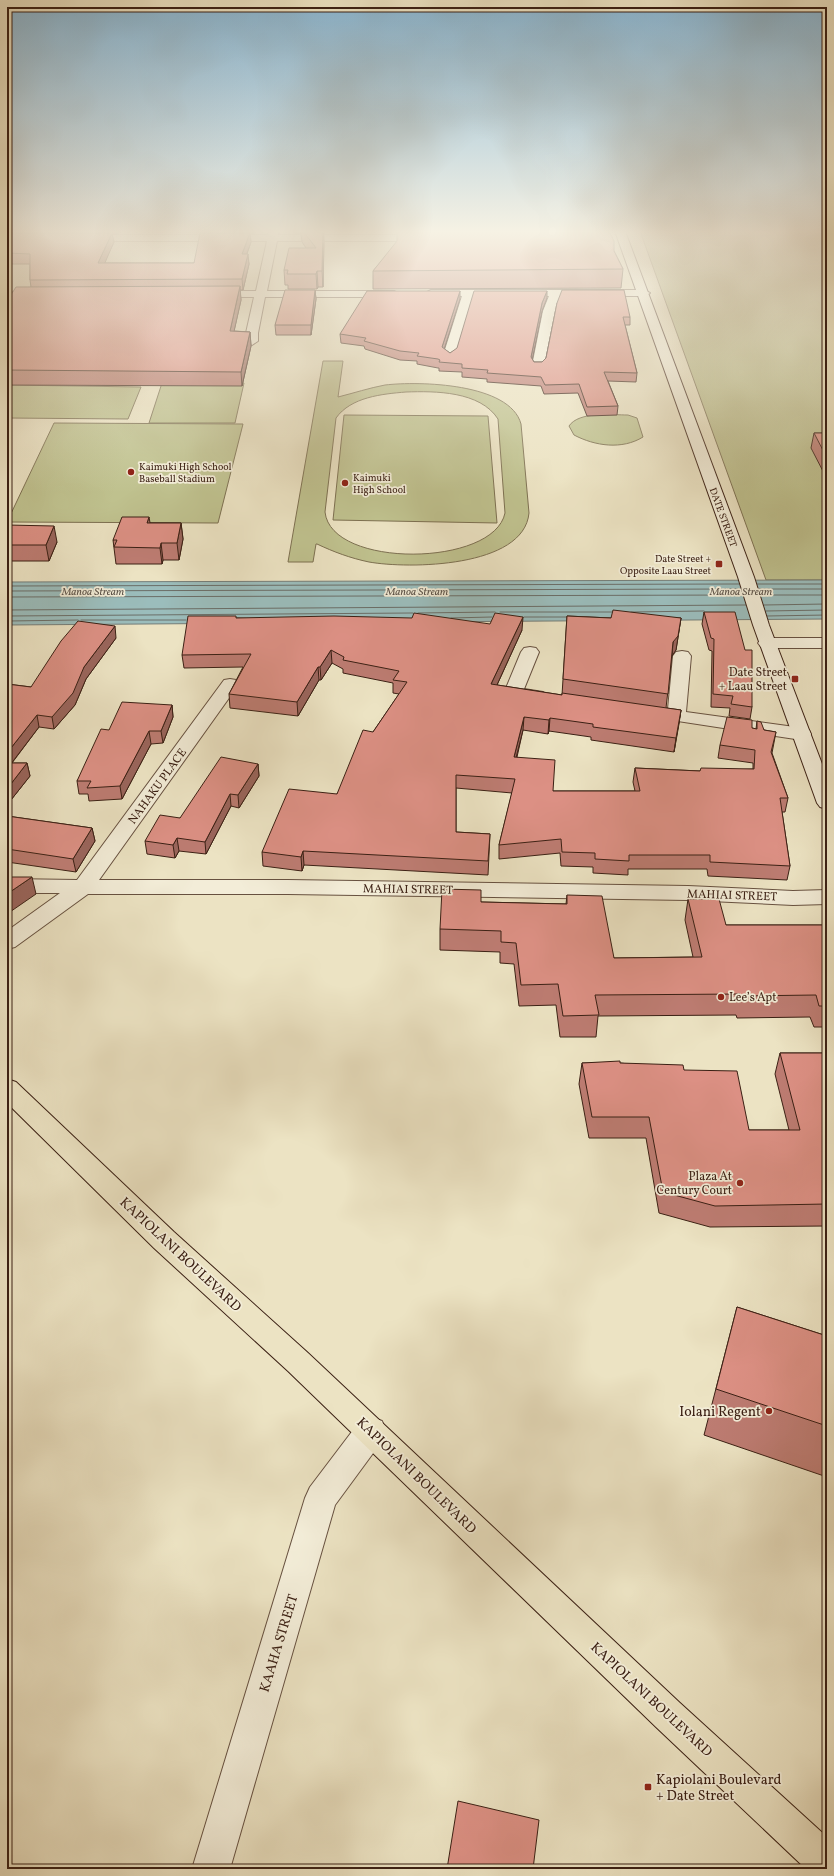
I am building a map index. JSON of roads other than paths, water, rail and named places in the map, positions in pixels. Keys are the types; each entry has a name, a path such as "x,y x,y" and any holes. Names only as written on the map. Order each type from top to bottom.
{"main road":[{"name":"KAPIOLANI BOULEVARD","path":"7,1088 164,1240 292,1356 668,1715 827,1863"}],"street":[{"path":"252,341 255,319"},
{"path":"449,356 461,319"},
{"path":"538,366 547,319"},
{"name":"DATE STREET","path":"653,319 746,577 767,642 827,803"},
{"path":"767,642 827,643"},
{"path":"530,652 513,693 552,698"},
{"path":"677,715 682,656"},
{"name":"NAHAKU PLACE","path":"83,887 230,684"},
{"path":"638,710 802,734"},
{"name":"MAHIAI STREET","path":"7,886 296,887 680,893 792,898 827,897"},
{"path":"7,942 83,887"},
{"name":"KAAHA STREET","path":"211,1869 321,1498 371,1431"}],"water":[{"name":"Manoa Stream","path":"827,580 827,619 7,625 7,582"}],"place":[{"name":"Kaimuki High School Baseball Stadium","path":"131,472"},
{"name":"Kaimuki High School","path":"345,483"},
{"name":"Date Street + Opposite Laau Street","path":"719,564"},
{"name":"Date Street + Laau Street","path":"795,679"},
{"name":"Lee’s Apt","path":"721,997"},
{"name":"Plaza At Century Court","path":"740,1183"},
{"name":"Iolani Regent","path":"769,1411"},
{"name":"Kapiolani Boulevard + Date Street","path":"648,1787"}]}
